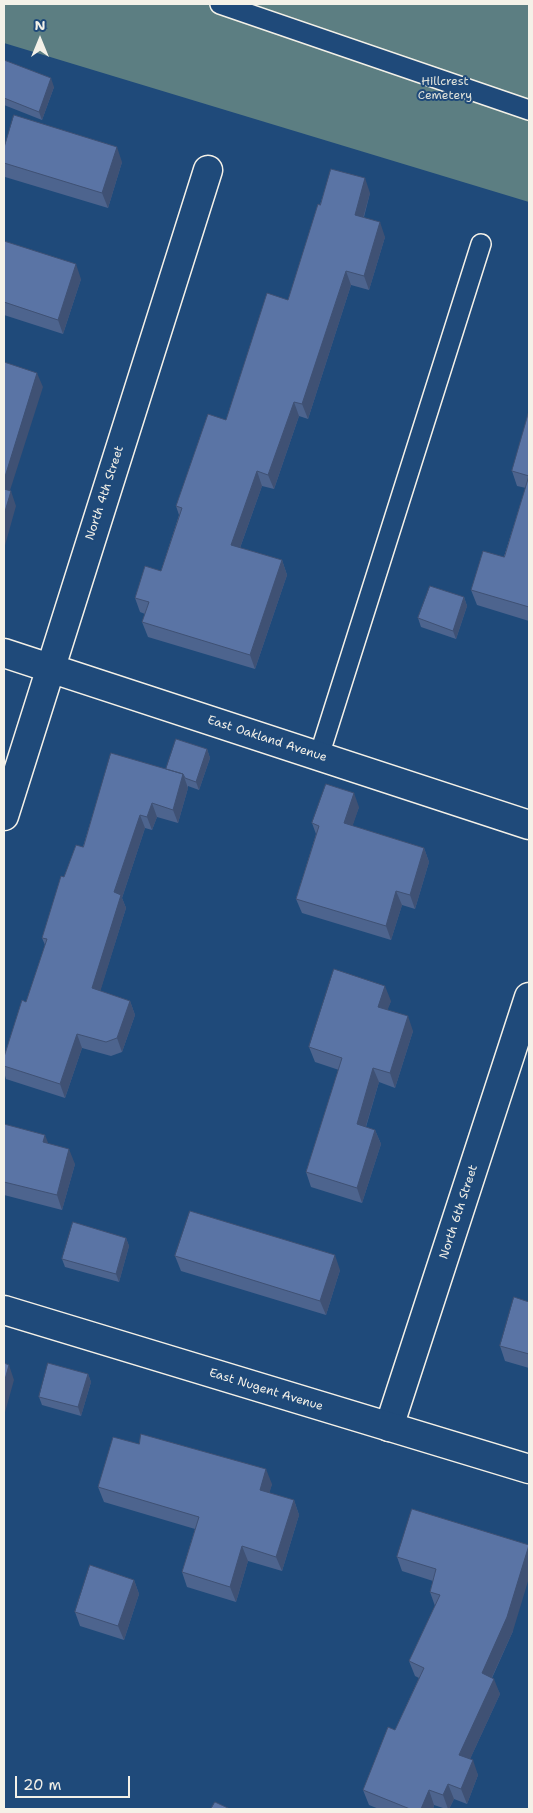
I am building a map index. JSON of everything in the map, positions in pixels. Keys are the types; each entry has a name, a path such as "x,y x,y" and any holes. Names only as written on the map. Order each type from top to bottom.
{"street":[{"name":"North 4th Street","path":"4,816 208,170"},
{"name":"East Oakland Avenue","path":"4,653 529,824"},
{"name":"North 6th Street","path":"389,1427 529,997"},
{"name":"East Nugent Avenue","path":"4,1310 529,1469"}],"lane":[{"path":"220,4 529,110"},
{"path":"319,756 481,244"}],"green space":[{"name":"Hillcrest Cemetery","path":"4,4 529,4 529,202 4,43"}],"building":[{"path":"4,60 51,78 39,112 4,98"},
{"path":"14,115 117,147 102,193 4,163 4,148"},
{"path":"331,169 365,178 355,215 380,222 364,276 346,271 302,404 294,402 268,475 257,471 231,545 282,560 250,655 142,622 149,602 135,598 145,566 161,571 182,508 176,506 208,414 226,420 267,293 288,300"},
{"path":"4,241 76,264 58,320 4,302"},
{"path":"4,362 37,373 4,480"},
{"path":"529,411 529,476 512,471"},
{"path":"529,476 529,607 471,590 483,551 504,557"},
{"path":"4,489 11,491 4,515"},
{"path":"430,586 464,597 453,631 418,618"},
{"path":"176,739 207,749 196,782 185,778 183,774 166,769"},
{"path":"111,753 183,774 173,810 152,803 147,817 140,815 114,892 121,895 92,988 130,1001 117,1038 106,1042 77,1034 60,1084 4,1066 4,1057 22,1000 26,1002 47,939 42,938 61,876 64,877 76,845 83,847"},
{"path":"326,784 354,793 344,823 424,848 410,895 396,891 386,926 296,899 319,826 312,823"},
{"path":"334,969 385,986 378,1007 408,1016 390,1073 373,1068 357,1124 375,1130 357,1188 306,1172 342,1058 309,1047"},
{"path":"4,1124 45,1135 43,1142 69,1149 57,1195 4,1182"},
{"path":"190,1211 335,1255 320,1301 175,1256"},
{"path":"73,1222 126,1238 116,1274 62,1259"},
{"path":"514,1297 529,1302 529,1354 500,1346"},
{"path":"4,1363 9,1365 4,1383"},
{"path":"48,1363 88,1374 78,1407 39,1397"},
{"path":"141,1434 266,1469 260,1490 294,1500 276,1557 242,1546 230,1587 182,1572 199,1517 98,1487 113,1437 139,1444"},
{"path":"412,1509 529,1545 507,1617 482,1673 494,1679 459,1755 473,1760 461,1789 448,1784 443,1795 429,1790 421,1809 410,1809 363,1790 388,1727 395,1730 424,1668 409,1661 440,1595 430,1592 436,1569 397,1557"},
{"path":"90,1565 134,1580 118,1626 75,1612"},
{"path":"215,1802 230,1809 211,1809"}]}
